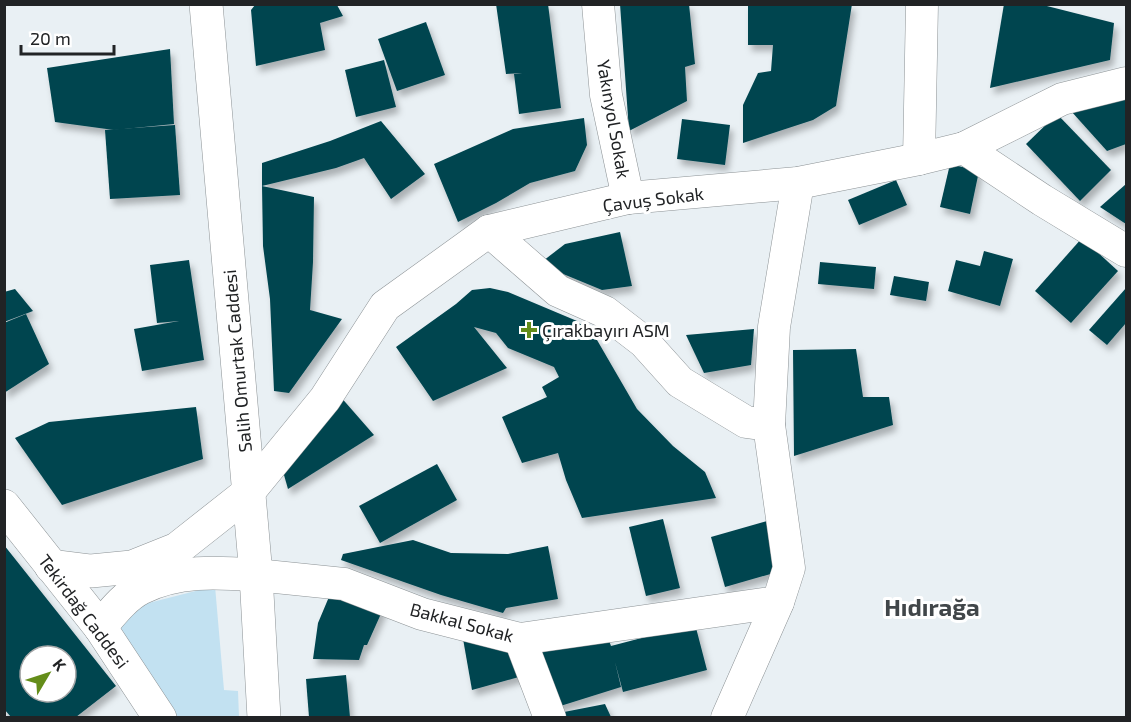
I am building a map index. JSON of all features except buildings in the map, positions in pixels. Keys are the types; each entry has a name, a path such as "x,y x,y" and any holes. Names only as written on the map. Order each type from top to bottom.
{"main road":[{"name":"Salih Omurtak Caddesi","path":"206,4 256,574 264,717"},
{"path":"51,566 91,571 132,567 177,549 248,493"},
{"name":"Tekirdağ Caddesi","path":"4,506 100,627 160,717"},
{"path":"100,627 118,606 139,589 178,575 213,572 256,574"}],"street":[{"name":"Yakınyol Sokak","path":"598,4 606,95 628,198"},
{"path":"919,159 922,4"},
{"name":"Çavuş Sokak","path":"248,493 325,399 385,306 489,231 628,198 798,183 919,159 964,148 1062,99 1126,83"},
{"path":"964,148 1042,200 1126,251"},
{"path":"727,717 778,602 789,567 769,424 774,327 798,183"},
{"path":"489,231 558,291 605,312 644,342 680,382 746,422 769,424"},
{"name":"Bakkal Sokak","path":"256,574 344,584 422,614 520,639 778,602"},
{"path":"520,639 550,717"}],"shaded area":[{"path":"215,586 224,690 238,691 239,717 166,717 117,628 133,607"}],"place":[{"name":"Çırakbayırı ASM","path":"529,330"}],"district":[{"name":"Hıdırağa","path":"932,606"}]}
